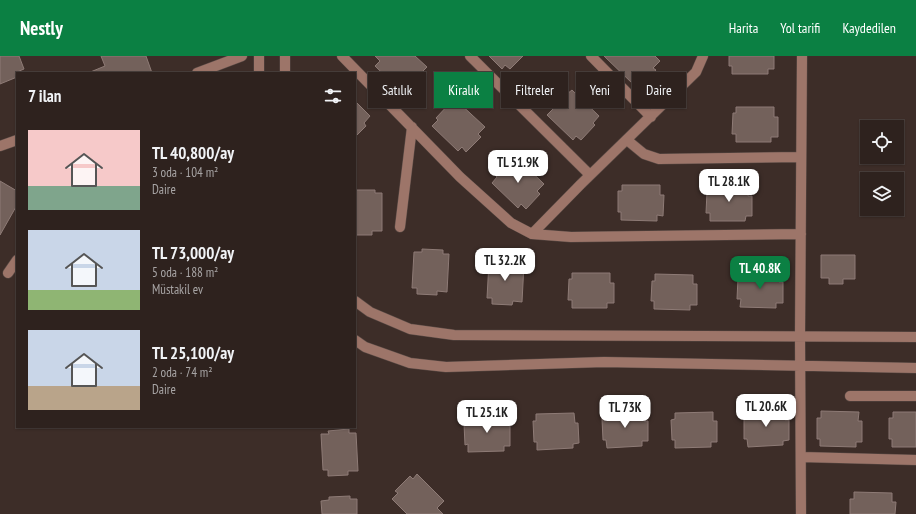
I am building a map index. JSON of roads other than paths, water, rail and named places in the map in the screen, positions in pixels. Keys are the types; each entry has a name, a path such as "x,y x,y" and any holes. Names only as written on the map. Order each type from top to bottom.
{"street":[{"path":"200,72 242,56"},
{"path":"259,56 259,72"},
{"path":"285,56 285,72"},
{"path":"342,56 460,177 510,223 532,234 571,237 800,234"},
{"path":"470,56 590,175"},
{"path":"591,56 651,117"},
{"path":"532,234 590,175 696,72 703,56"},
{"path":"801,514 800,234 802,56"},
{"path":"400,227 412,127"},
{"path":"0,146 16,140"},
{"path":"627,140 644,154 658,159 801,157"},
{"path":"8,273 16,261"},
{"path":"356,302 370,312 410,328 454,336 916,337"},
{"path":"356,341 365,347 410,363 446,367 604,362 916,368"},
{"path":"850,396 916,396"},
{"path":"800,457 916,460"}]}
